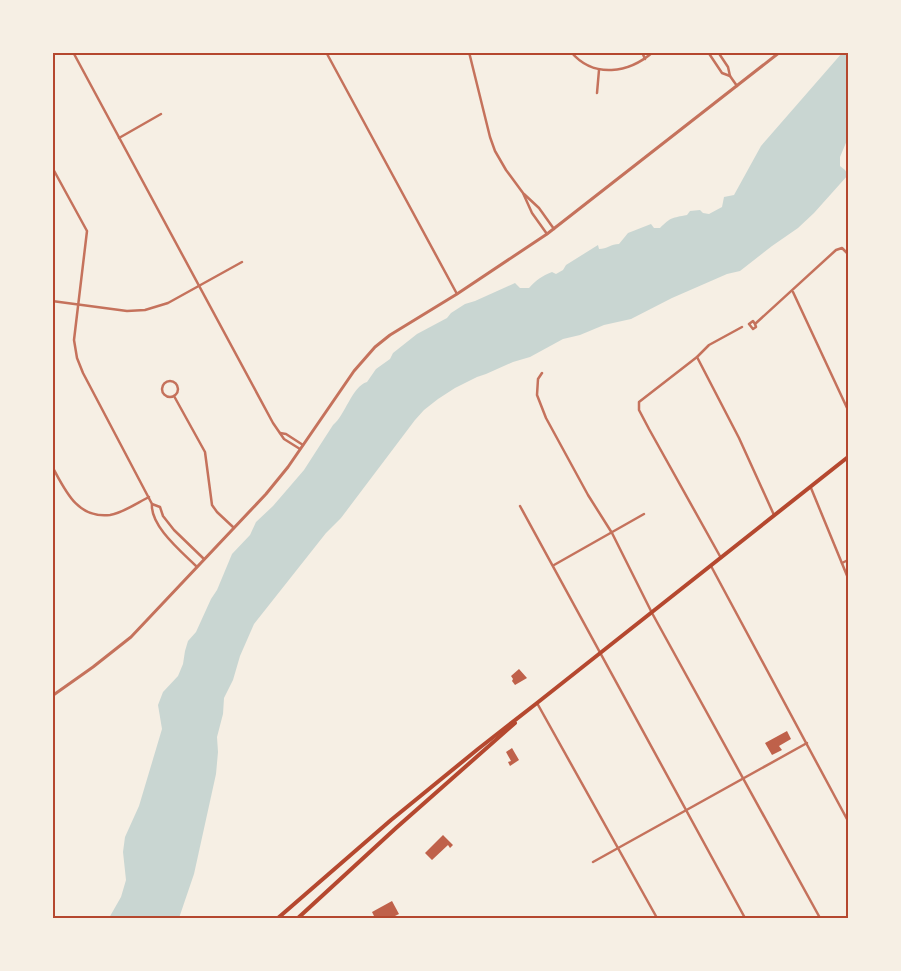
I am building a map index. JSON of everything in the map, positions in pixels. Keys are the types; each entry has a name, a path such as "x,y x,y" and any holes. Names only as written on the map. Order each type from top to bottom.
{"main road":[{"path":"278,918 478,749 848,457"},
{"path":"298,918 400,824 537,703"}],"street":[{"path":"73,52 274,424 284,439 300,449"},
{"path":"326,52 457,294"},
{"path":"469,52 495,151 523,194 532,213 547,234"},
{"path":"571,52 580,62 599,70 619,70 646,59 653,52"},
{"path":"642,52 646,59"},
{"path":"708,52 722,73 730,76"},
{"path":"718,52 737,86"},
{"path":"52,696 131,637 277,481 354,371 375,347 554,229 780,52"},
{"path":"597,93 599,70"},
{"path":"118,138 161,114"},
{"path":"52,167 87,230 80,304 74,340 77,358 87,382 149,497 153,515 163,531 197,567"},
{"path":"523,194 539,208 554,229"},
{"path":"755,324 830,255 842,248 848,254"},
{"path":"52,301 137,311 159,306 242,262"},
{"path":"792,291 848,410"},
{"path":"722,558 649,429 640,410 639,402 697,357 709,344 742,327"},
{"path":"697,357 739,438 775,516"},
{"path":"542,373 538,379 536,389 539,403 588,495 612,533 652,613 820,918"},
{"path":"167,382 175,383 178,387 178,392 174,396 169,397 163,393 162,388 167,382"},
{"path":"174,396 205,452 209,495 212,506 233,527"},
{"path":"280,434 286,434 303,445"},
{"path":"52,466 69,496 80,508 87,512 111,515 149,497"},
{"path":"811,488 848,578"},
{"path":"152,504 160,508 163,516 174,530 204,559"},
{"path":"520,506 745,918"},
{"path":"553,565 644,514"},
{"path":"842,562 848,560"},
{"path":"711,566 848,821"},
{"path":"537,703 658,918"},
{"path":"593,862 807,743"}],"shaded area":[{"path":"842,53 848,53 848,138 840,157 840,166 848,175 798,228 740,271 727,274 672,298 631,319 604,325 580,335 563,339 530,357 477,377 438,399 415,420 341,518 326,533 254,624 240,656 233,680 224,698 223,714 217,737 216,774 194,874 179,918 109,918 121,897 126,880 123,852 125,837 139,806 162,729 158,705 163,692 178,676 183,664 188,641 196,632 232,554 250,535 256,522 273,506 304,470 357,389 367,382 376,369 390,359 393,353 417,334 447,318 465,304 515,283 520,288 529,288 545,275 552,272 556,274 563,270 566,265 598,245 599,249 619,244 628,233 651,224 654,228 660,228 669,220 687,215 690,211 700,210 703,213 709,214 722,207 724,197 734,195 761,146"}],"building":[{"path":"519,669 527,678 515,685 511,676"},
{"path":"787,731 791,739 779,746 782,750 772,755 765,743"},
{"path":"512,748 519,760 510,766 508,762 511,761 506,752"},
{"path":"443,835 453,845 450,848 448,845 432,860 425,853"},
{"path":"392,901 399,914 391,918 375,918 372,912"}]}
